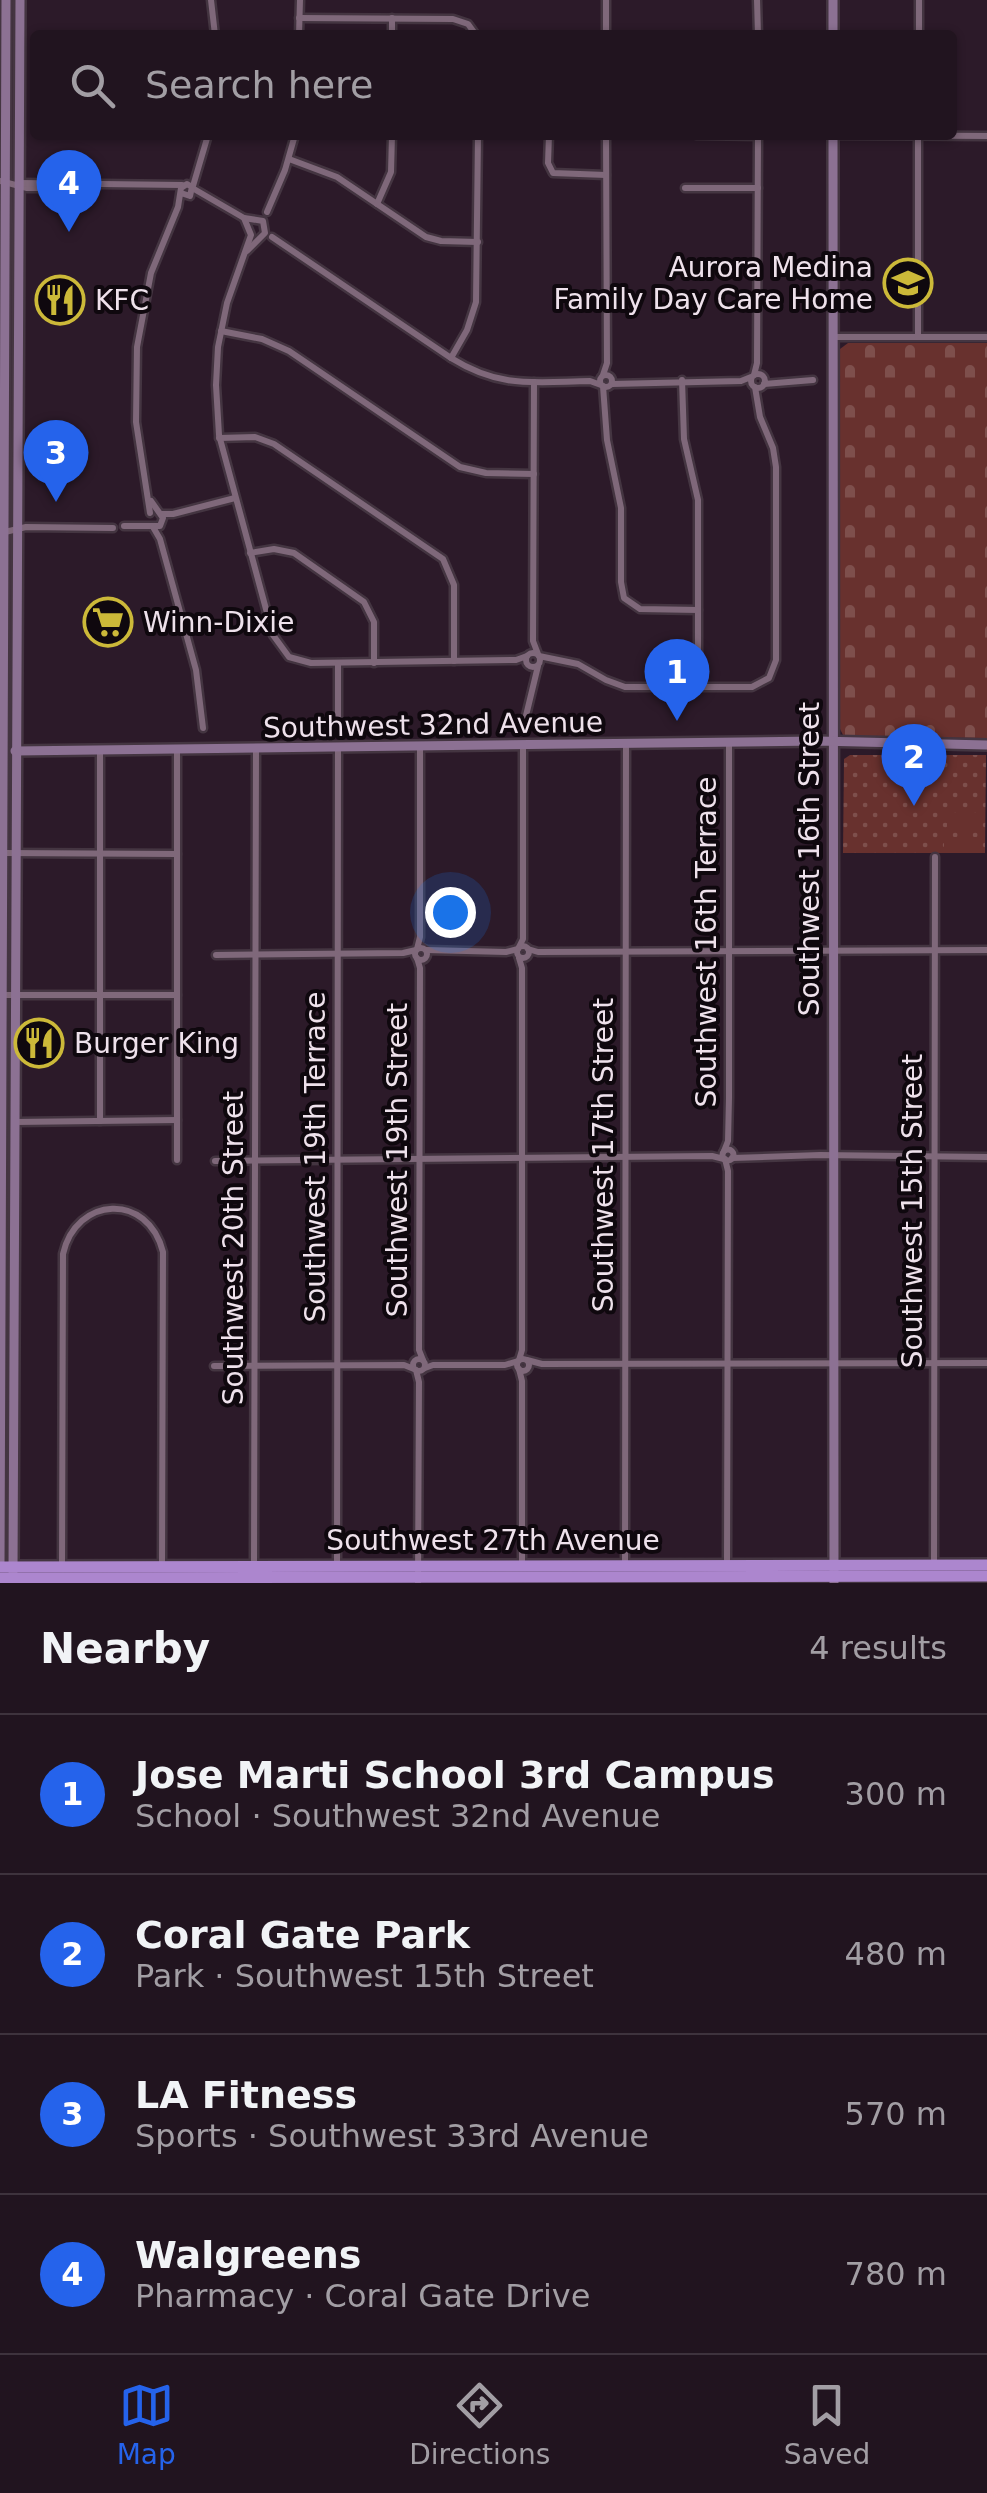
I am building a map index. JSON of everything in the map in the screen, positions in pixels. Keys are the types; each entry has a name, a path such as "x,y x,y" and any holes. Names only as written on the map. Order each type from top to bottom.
{"highway":[{"name":"Southwest 27th Avenue","path":"935,1575 987,1564"},
{"name":"Southwest 27th Avenue","path":"7,1573 62,1566 170,1576"},
{"name":"Southwest 27th Avenue","path":"251,1576 271,1566 336,1575"},
{"name":"Southwest 27th Avenue","path":"7,1573 97,1580 170,1576 625,1573 987,1576"}],"main road":[{"path":"6,0 1,1436 7,1573"},
{"path":"7,1573 14,1436 20,0"},
{"path":"833,0 833,30"},
{"name":"Southwest 16th Street","path":"832,140 833,1575"},
{"path":"3,597 18,601"},
{"name":"Southwest 32nd Avenue","path":"2,752 832,742 987,745"},
{"path":"2,1122 15,1122"},
{"path":"1,1436 14,1436"}],"street":[{"path":"211,0 214,30"},
{"path":"299,30 300,0"},
{"path":"606,0 606,30"},
{"path":"758,0 758,30"},
{"path":"919,0 919,30"},
{"path":"299,18 453,19 473,30"},
{"path":"392,18 392,30"},
{"path":"957,136 987,136"},
{"path":"204,728 193,656 150,500 137,431 136,358 148,280 206,140"},
{"path":"267,212 294,140"},
{"path":"376,204 391,172 392,140"},
{"path":"451,358 475,307 478,140"},
{"path":"549,140 551,170 558,174 606,175"},
{"path":"606,140 607,440 621,508 621,586 626,601 644,610 698,610"},
{"path":"244,218 250,229 246,252 232,285 221,331 216,385 220,438 271,630 284,654 301,662 338,663 554,660 578,664 625,687 752,687 766,680 776,660 776,467 758,398 758,140"},
{"path":"918,140 918,336"},
{"path":"289,159 330,173 432,239 478,242"},
{"path":"3,181 28,188 84,188 89,184 187,190 244,218 260,219 266,226 264,235 246,252"},
{"path":"685,188 758,188"},
{"path":"272,237 451,358 494,379 812,380"},
{"path":"221,331 262,339 289,351 460,467 479,472 534,474"},
{"path":"832,337 987,337"},
{"path":"682,380 684,440 698,500 698,688"},
{"path":"523,728 533,660 534,382"},
{"path":"2,433 18,444"},
{"path":"220,438 255,437 274,444 434,552 450,568 454,661"},
{"path":"124,526 235,498"},
{"path":"2,532 18,528 112,528"},
{"path":"250,553 274,549 294,552 364,602 374,622 374,662"},
{"path":"338,663 338,732"},
{"name":"Southwest 16th Terrace","path":"728,1575 729,743"},
{"name":"Southwest 17th Street","path":"625,1573 626,745"},
{"path":"522,1575 523,747"},
{"name":"Southwest 19th Terrace","path":"336,1575 338,748"},
{"path":"420,748 422,953"},
{"path":"177,750 177,1160"},
{"name":"Southwest 20th Street","path":"251,1576 256,750"},
{"path":"100,751 100,1121"},
{"path":"3,853 177,854"},
{"name":"Southwest 15th Street","path":"935,857 935,1575"},
{"path":"216,955 987,950"},
{"name":"Southwest 19th Street","path":"418,1575 422,953"},
{"path":"2,996 177,995"},
{"path":"1,1066 15,1066"},
{"path":"15,1122 177,1120"},
{"path":"215,1160 728,1155 987,1158"},
{"path":"62,1566 63,1254 78,1224 92,1214 112,1209 134,1212 145,1219 163,1252 170,1576"},
{"path":"1,1318 14,1318"},
{"path":"214,1366 987,1363"}],"green space":[{"path":"848,343 987,343 987,738 852,737 843,735 839,727 840,349"},
{"path":"850,755 986,755 985,853 843,853 844,759"},
{"path":"947,813 978,813 978,830 947,830"},
{"path":"944,837 981,837 981,853 944,853"}],"place":[{"name":"Walgreens","path":"69,232"},
{"name":"Aurora Medina Family Day Care Home","path":"908,283"},
{"name":"KFC","path":"60,300"},
{"name":"LA Fitness","path":"56,502"},
{"name":"Winn-Dixie","path":"108,622"},
{"name":"Jose Marti School 3rd Campus","path":"677,721"},
{"name":"Coral Gate Park","path":"914,806"},
{"name":"Burger King","path":"39,1043"}]}
